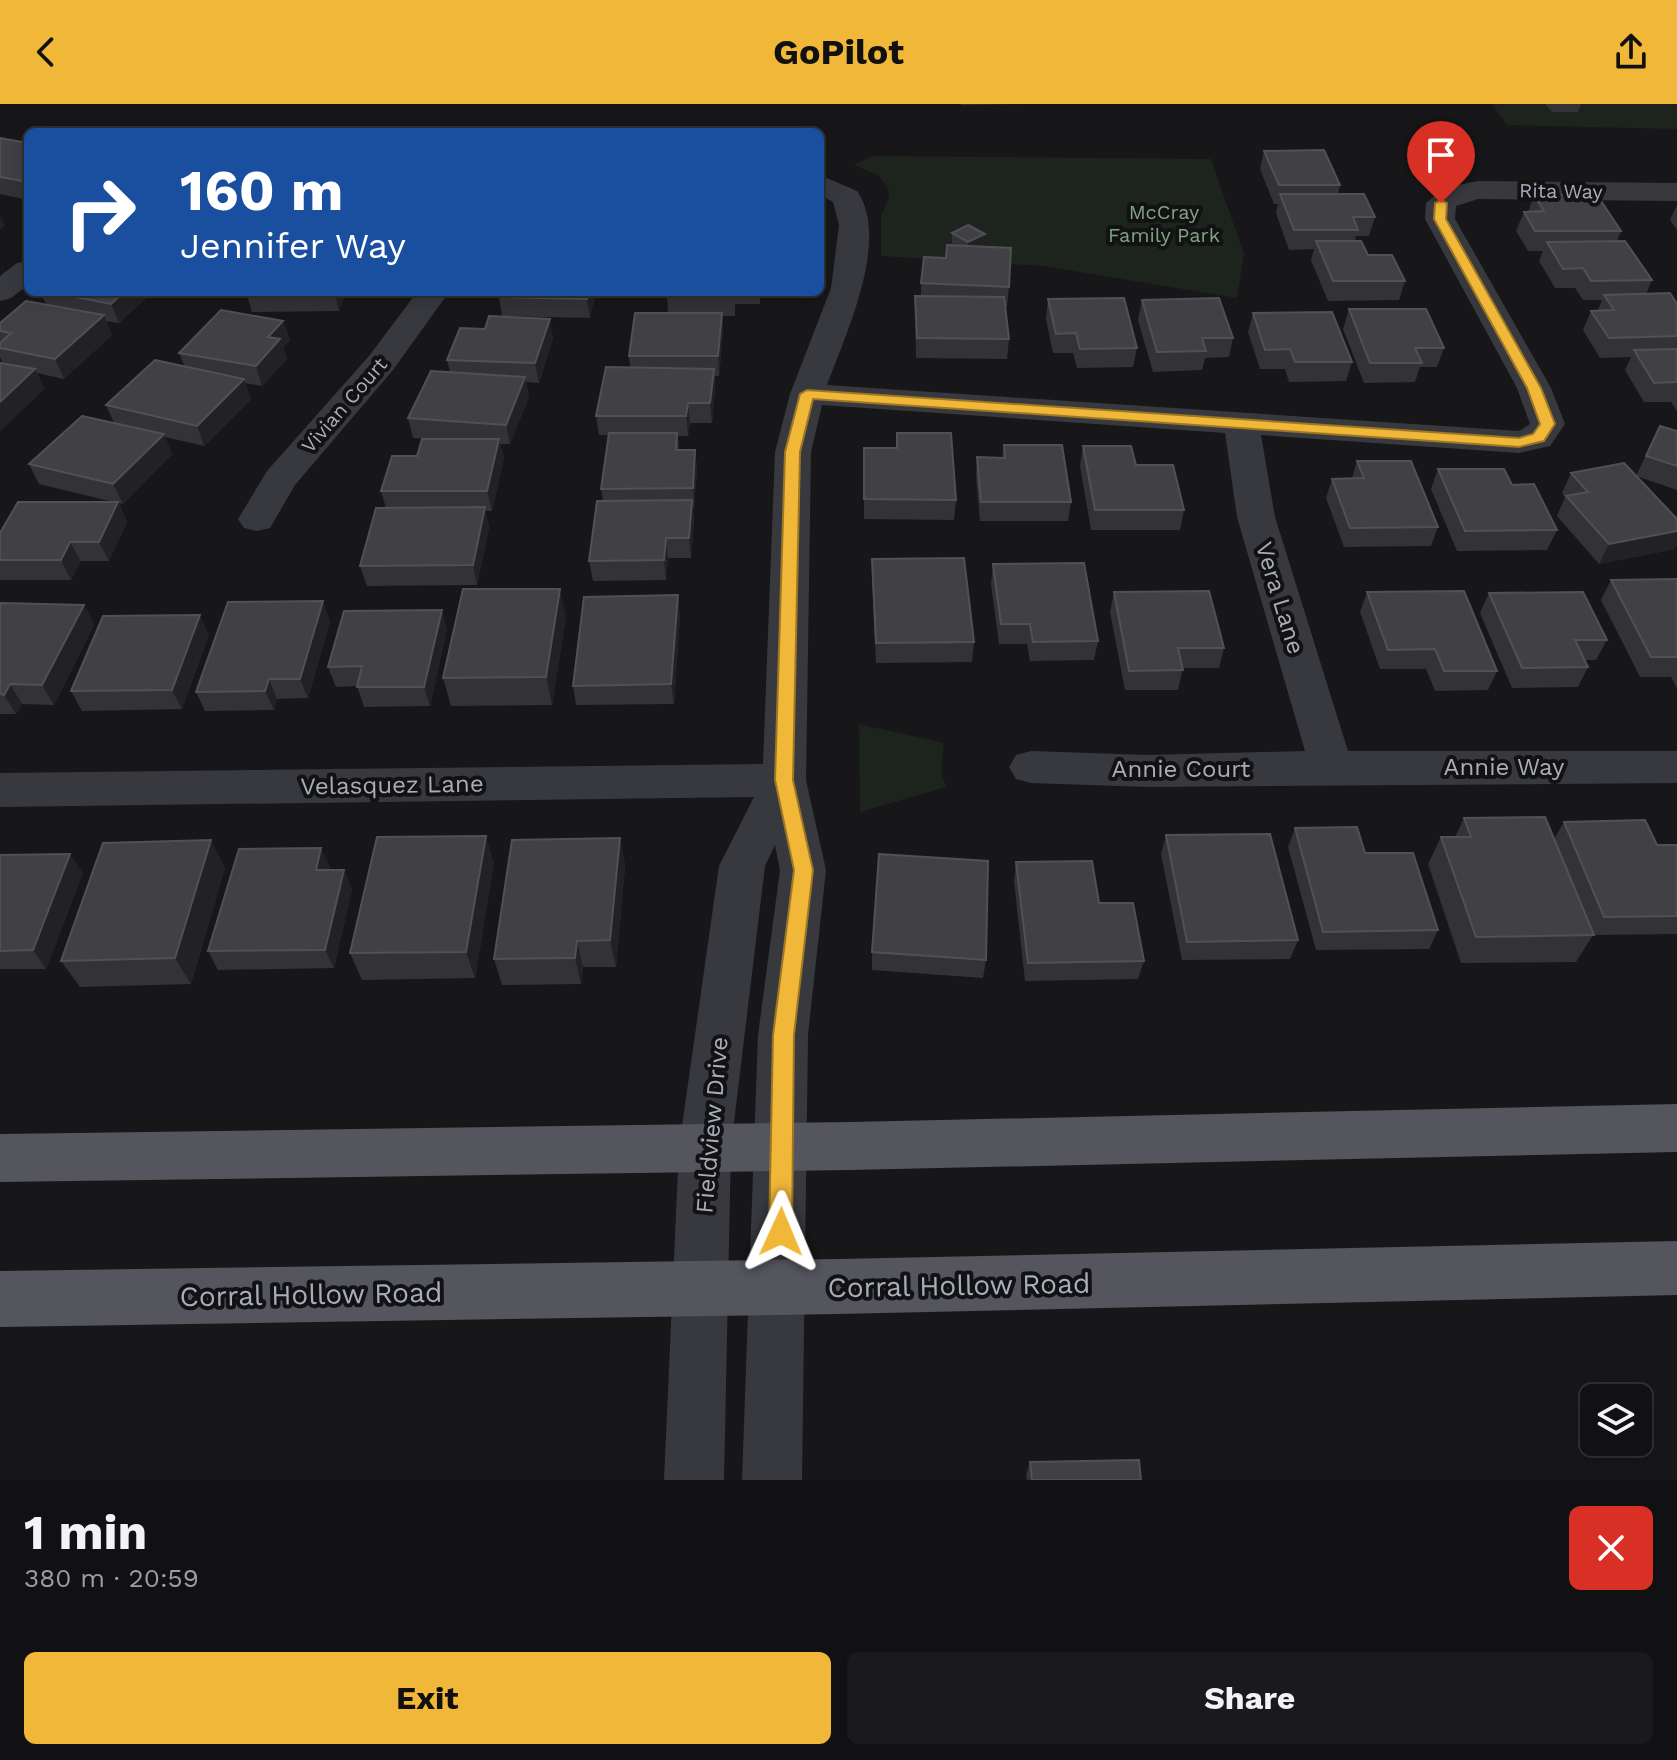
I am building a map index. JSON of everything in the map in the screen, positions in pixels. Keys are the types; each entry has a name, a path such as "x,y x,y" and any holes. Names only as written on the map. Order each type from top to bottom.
{"main road":[{"path":"0,1158 783,1147 1677,1128"},
{"name":"Corral Hollow Road","path":"0,1299 780,1289 1677,1268"}],"street":[{"name":"Fieldview Drive","path":"772,1480 780,1289 783,1035 803,870 784,780 793,452 807,394 847,288 854,225 847,197 824,186"},
{"name":"Rita Way","path":"1242,426 1519,442 1538,438 1548,424 1516,355 1440,219 1441,203 1446,197 1478,190 1677,192"},
{"path":"0,291 24,273"},
{"name":"Vivian Court","path":"257,519 280,479 381,363 430,296"},
{"path":"807,394 1242,426"},
{"name":"Vera Lane","path":"1242,426 1256,517 1331,767"},
{"name":"Annie Court","path":"1031,767 1148,771 1331,767"},
{"name":"Annie Way","path":"1331,767 1677,767"},
{"name":"Fieldview Drive","path":"694,1480 705,1147 742,866 784,780"},
{"name":"Velasquez Lane","path":"0,790 784,780"}],"green space":[{"path":"1492,104 1677,104 1677,129 1507,125"},
{"name":"McCray Family Park","path":"872,156 1211,159 1244,254 1237,298 1044,266 881,256 881,216 889,197 888,187 878,175 854,165"},
{"path":"859,724 944,743 941,772 946,787 860,812"}],"building":[{"path":"0,138 24,142 24,180 0,177"},
{"path":"1324,150 1340,185 1279,185 1264,151"},
{"path":"1280,194 1364,194 1375,217 1353,217 1358,230 1294,230"},
{"path":"1534,195 1597,195 1621,231 1535,231 1524,212 1544,211"},
{"path":"968,225 985,234 968,242 952,233"},
{"path":"1316,241 1361,241 1368,255 1392,255 1405,281 1333,281"},
{"path":"1625,241 1652,280 1591,281 1583,268 1563,269 1547,242"},
{"path":"947,245 1011,248 1009,287 921,283 924,257 946,258"},
{"path":"1670,293 1677,304 1677,336 1609,338 1591,311 1614,310 1604,295"},
{"path":"70,296 120,296 111,304"},
{"path":"499,296 588,296 587,299"},
{"path":"666,296 734,296 734,297"},
{"path":"915,296 1004,297 1009,339 917,338"},
{"path":"1124,298 1137,348 1080,349 1076,333 1056,334 1048,299"},
{"path":"1219,298 1233,338 1202,338 1206,351 1157,352 1142,300"},
{"path":"26,301 104,315 55,359 0,348 0,343 11,333 0,331 0,323"},
{"path":"1349,309 1426,309 1444,348 1415,348 1422,363 1370,363"},
{"path":"221,310 283,321 268,337 280,339 256,366 179,353"},
{"path":"1332,312 1352,362 1295,362 1290,349 1265,350 1253,313"},
{"path":"635,313 722,313 718,356 629,356"},
{"path":"489,316 550,319 535,363 447,360 460,328 485,329"},
{"path":"1677,349 1677,382 1654,383 1634,350"},
{"path":"155,360 244,379 197,426 106,405"},
{"path":"0,363 35,369 0,402"},
{"path":"606,367 714,369 710,403 688,403 686,416 596,416"},
{"path":"431,371 525,377 506,425 408,418"},
{"path":"82,416 164,434 113,484 29,464"},
{"path":"1660,426 1677,431 1677,466 1646,456"},
{"path":"609,433 677,433 676,450 695,450 693,488 601,489"},
{"path":"897,433 951,433 956,500 864,499 864,448 897,448"},
{"path":"422,439 499,439 487,491 381,491 392,456 417,456"},
{"path":"1004,445 1062,445 1071,502 981,502 977,457 1005,458"},
{"path":"1083,446 1131,446 1136,465 1173,465 1184,510 1095,510"},
{"path":"1357,461 1411,461 1438,527 1350,528 1332,479 1364,478"},
{"path":"1624,463 1677,519 1677,531 1609,544 1566,496 1588,492 1571,473"},
{"path":"1438,469 1504,469 1512,485 1534,484 1557,530 1465,531"},
{"path":"692,500 689,538 666,538 664,560 589,561 597,501"},
{"path":"18,502 118,502 99,542 70,542 61,560 0,560 0,533"},
{"path":"485,507 473,565 360,566 376,508"},
{"path":"964,558 974,642 876,643 872,559"},
{"path":"1084,563 1098,641 1033,642 1030,624 1001,624 993,564"},
{"path":"1677,579 1677,657 1651,657 1611,580"},
{"path":"463,589 560,589 546,677 443,678"},
{"path":"1209,591 1224,648 1178,648 1183,670 1129,671 1114,592"},
{"path":"1464,591 1497,671 1444,671 1435,649 1388,650 1367,592"},
{"path":"1583,592 1607,640 1575,640 1588,667 1522,668 1489,593"},
{"path":"678,595 671,684 573,686 584,597"},
{"path":"323,601 300,679 269,679 265,691 196,692 228,602"},
{"path":"0,603 84,605 42,685 10,684 4,695 0,694"},
{"path":"442,610 424,687 357,687 362,666 328,667 344,611"},
{"path":"200,615 172,690 71,691 103,616"},
{"path":"1545,817 1594,935 1476,937 1441,837 1471,837 1464,818"},
{"path":"1645,820 1657,845 1677,845 1677,916 1604,917 1564,822"},
{"path":"1357,827 1365,853 1413,853 1438,930 1323,932 1295,828"},
{"path":"1270,834 1298,940 1187,942 1166,835"},
{"path":"486,836 466,952 350,953 377,837"},
{"path":"620,838 610,940 577,941 575,958 494,959 512,840"},
{"path":"211,840 175,958 61,961 103,843"},
{"path":"321,848 316,870 344,870 325,950 208,951 239,849"},
{"path":"70,854 33,950 0,951 0,855"},
{"path":"879,854 988,861 986,960 872,952"},
{"path":"1092,861 1099,903 1133,903 1144,961 1028,963 1016,862"},
{"path":"1139,1460 1141,1480 1032,1480 1030,1462"}],"route":[{"path":"781,1232 783,1035 803,870 784,780 793,452 807,394 1242,426 1519,442 1538,438 1548,424 1534,388 1440,219 1441,203"}]}
